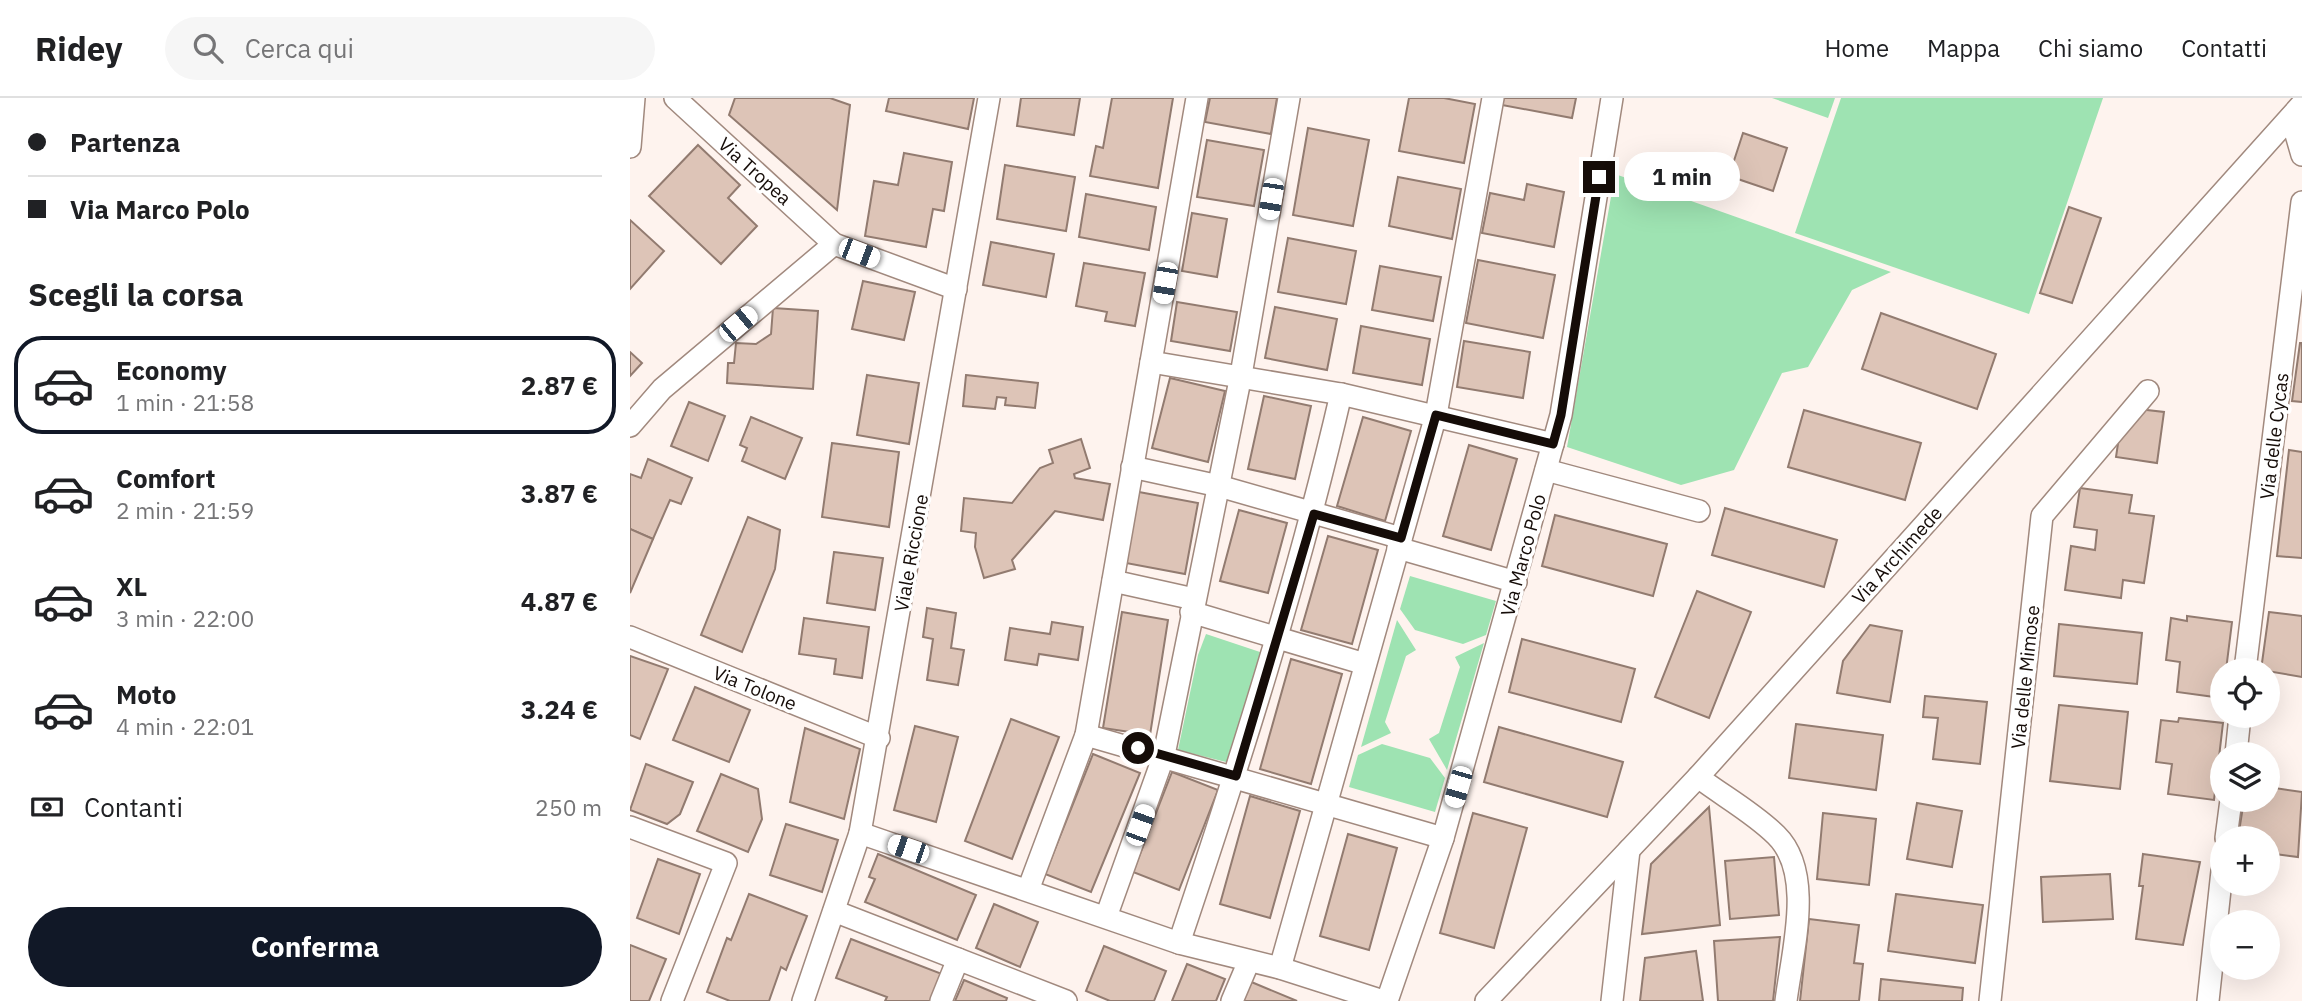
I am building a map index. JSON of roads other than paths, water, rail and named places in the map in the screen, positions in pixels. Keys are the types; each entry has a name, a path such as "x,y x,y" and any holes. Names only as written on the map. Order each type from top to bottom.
{"street":[{"path":"630,147 634,98"},
{"name":"Via Tropea","path":"675,98 834,244"},
{"name":"Viale Riccione","path":"803,1001 860,833 879,738 989,98"},
{"path":"1028,890 1086,735 1197,98"},
{"path":"1106,917 1164,755 1241,375 1289,98"},
{"path":"1280,968 1436,415 1493,98"},
{"name":"Via Marco Polo","path":"1385,1001 1443,838 1561,415 1612,98"},
{"path":"2297,110 2302,155"},
{"name":"Via Archimede","path":"1486,1001 1698,777 2297,110"},
{"name":"Via delle Cycas","path":"2246,658 2302,202"},
{"path":"630,426 662,388 834,244 956,289"},
{"path":"1151,362 1241,375 1341,394 1553,444"},
{"name":"Via delle Mimose","path":"1990,1001 2042,516 2148,391"},
{"path":"1180,943 1236,776 1314,514 1341,394"},
{"path":"1132,467 1219,486 1314,514 1516,582"},
{"path":"1546,470 1699,511"},
{"path":"1112,581 1365,664"},
{"name":"Via Tolone","path":"630,638 879,738"},
{"path":"1086,735 1164,755 1443,838"},
{"path":"1698,777 1776,834 1796,863 1799,891 1786,1001"},
{"path":"630,827 726,863 672,1001"},
{"path":"860,833 1180,943 1280,968 1385,1001"},
{"path":"1612,1001 1629,850"},
{"path":"2208,1001 2219,896"},
{"path":"834,911 1066,1001"},
{"path":"941,1001 958,959"},
{"path":"1232,1001 1249,961"}]}
